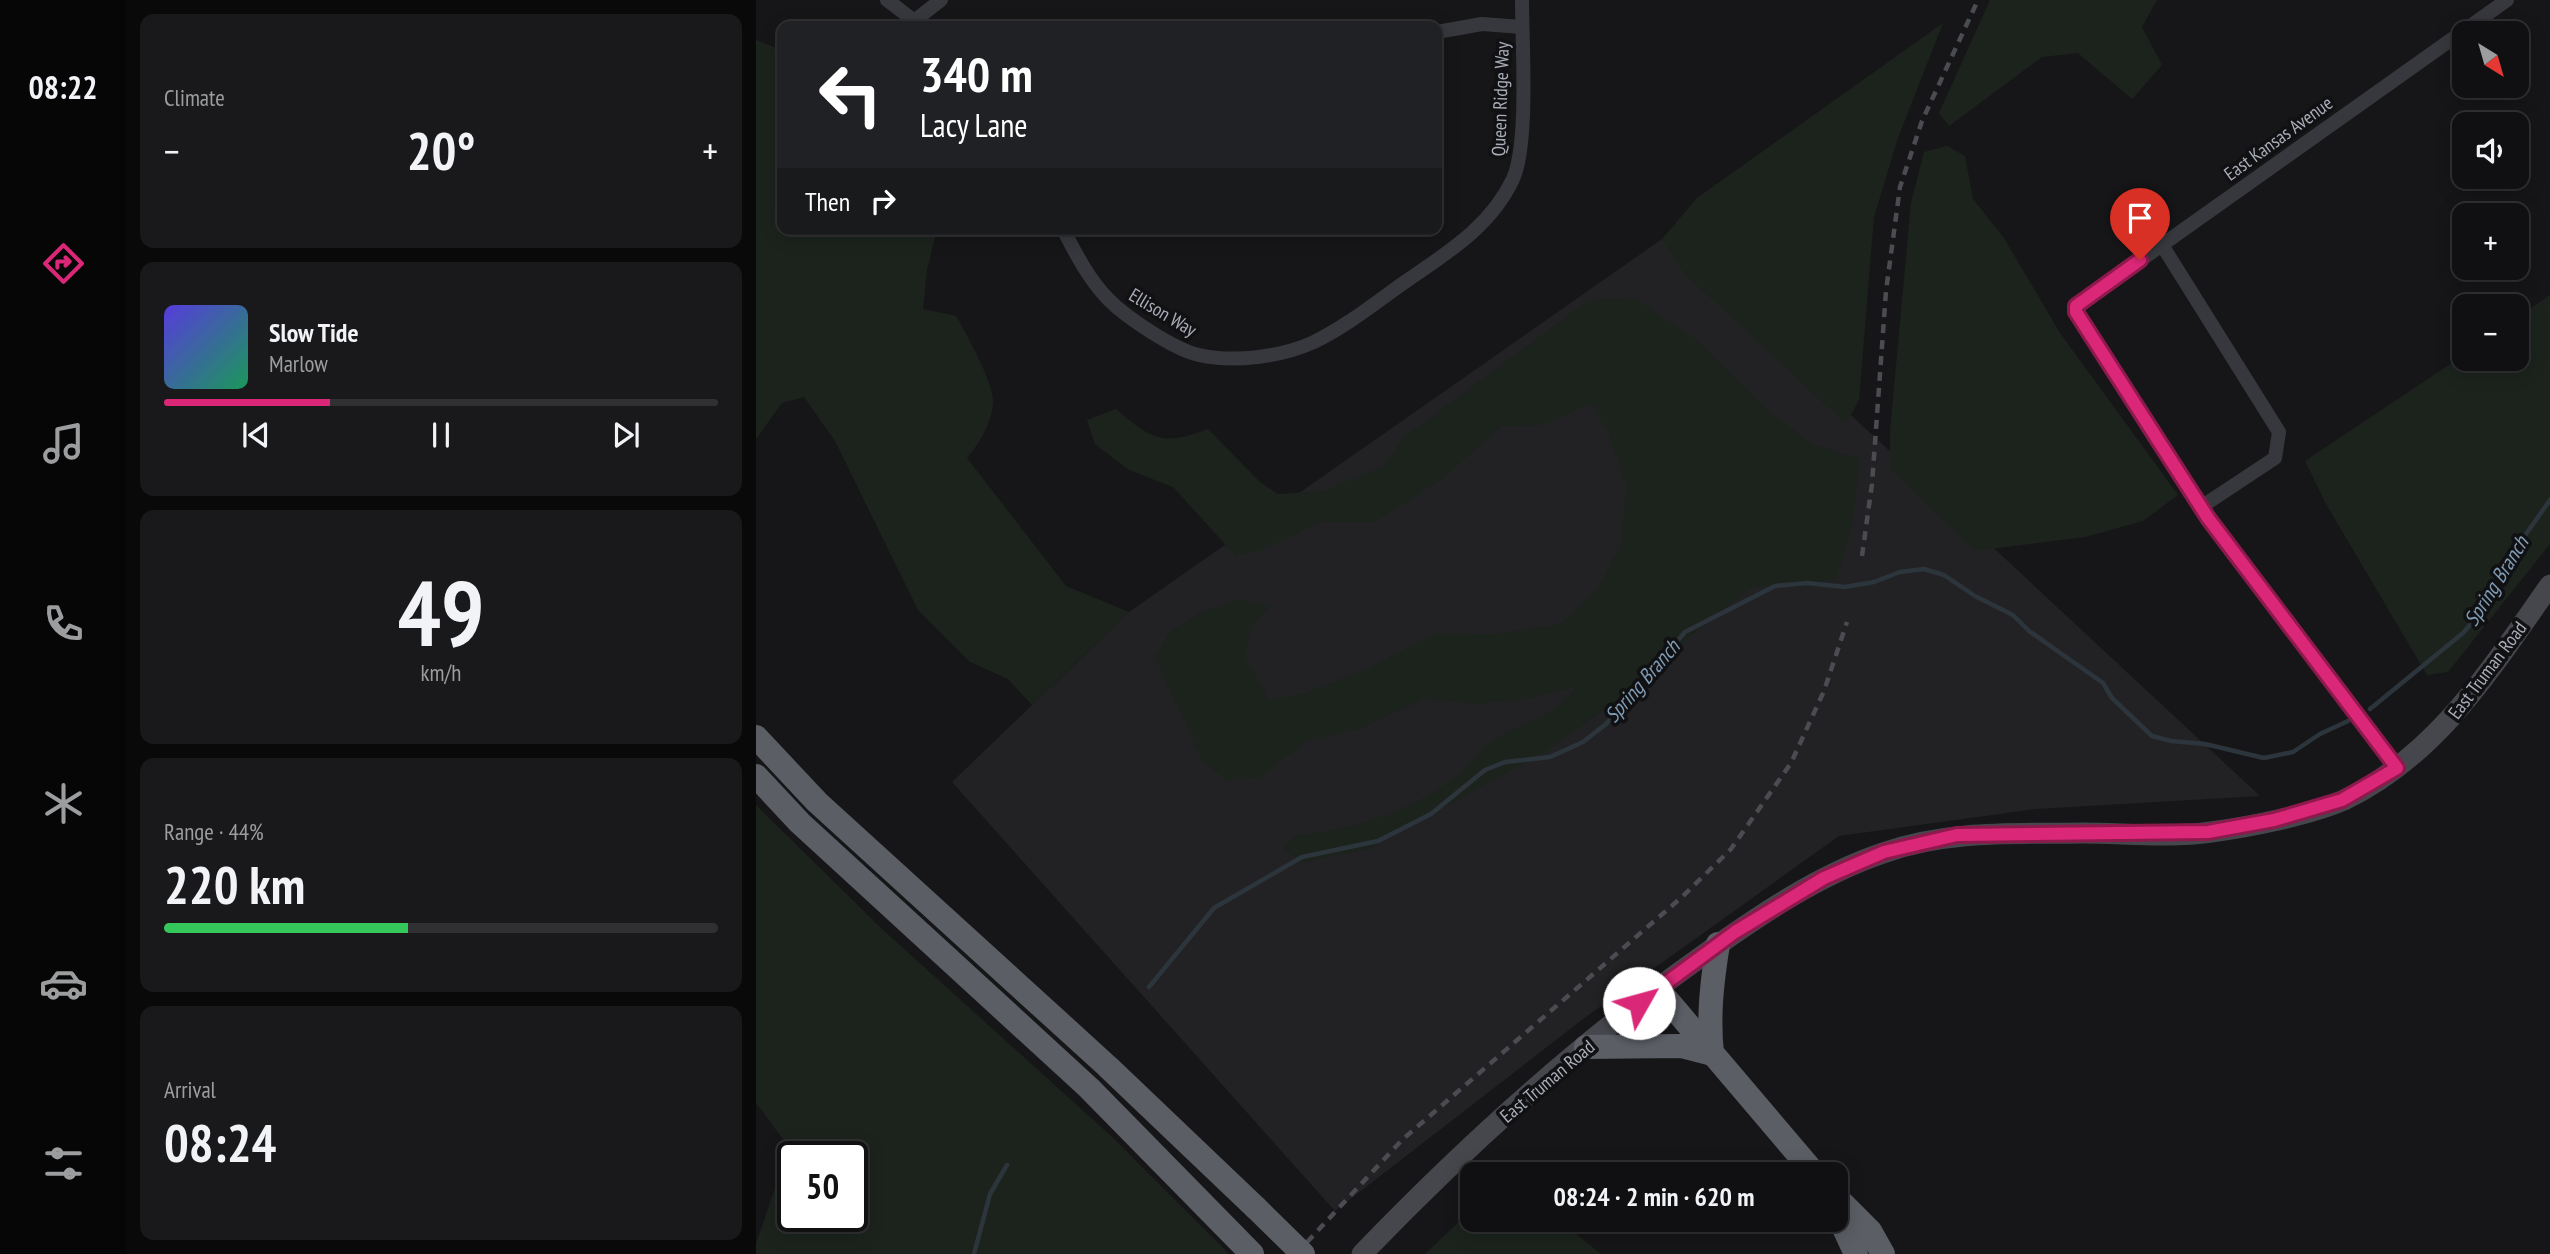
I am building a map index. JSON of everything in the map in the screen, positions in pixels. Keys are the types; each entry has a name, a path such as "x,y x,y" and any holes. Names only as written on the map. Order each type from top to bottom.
{"highway":[{"path":"756,737 817,802 1107,1066 1303,1254"},
{"path":"756,776 800,822 1088,1088 1252,1254"},
{"path":"1713,1054 1709,1022 1710,989 1718,944"},
{"path":"1657,988 1805,1162"},
{"path":"1586,1047 1681,1046 1713,1054"},
{"path":"1848,1209 1870,1231 1883,1254"},
{"path":"1846,1232 1856,1254"}],"main road":[{"name":"East Truman Road","path":"1362,1254 1437,1176 1657,988 1718,944 1824,878 1884,852 1957,835 2208,832 2274,820 2342,800 2397,768 2434,738 2474,693 2550,585"}],"street":[{"path":"887,0 915,21"},
{"path":"920,21 941,0"},
{"name":"Queen Ridge Way","path":"1198,355 1242,358 1283,353 1313,342 1345,324 1465,240 1496,209 1514,178 1521,150 1522,0"},
{"name":"East Kansas Avenue","path":"2201,507 2076,312 2076,306 2507,0"},
{"path":"1442,31 1482,24 1522,27"},
{"name":"Ellison Way","path":"1066,235 1085,270 1107,298 1128,318 1198,355"},
{"path":"2162,245 2279,432 2275,458 2201,507 2397,768"}],"shaded area":[{"path":"1990,0 2157,0 2142,27 2162,65 2132,99 2078,53 2042,57 1949,126 1939,113"},
{"path":"1943,23 1898,138 1874,217 1859,400 1846,424 1684,273 1662,239 1697,198"},
{"path":"756,40 777,48 777,235 936,235 927,270 923,309 956,316 979,359 992,395 992,411 987,426 967,458 1066,586 1129,612 1032,705 1008,679 970,662 918,610 835,441 804,397 782,403 756,439"},
{"path":"1947,146 1965,156 1973,199 2004,238 2060,333 2178,495 2143,521 2085,537 1975,551 1890,468 1890,431 1911,203 1924,152"},
{"path":"1662,239 2260,796 2036,809 1839,836 1583,1019 1335,1211 952,782 1129,612"},
{"path":"2550,295 2550,544 2448,672 2427,675 2326,504 2305,461 2452,363 2452,371 2529,371 2529,310"},
{"path":"1610,298 1637,300 1697,340 1771,413 1812,444 1859,459 1853,520 1837,578 1808,586 1753,587 1712,618 1617,701 1546,751 1369,849 1300,863 1284,848 1295,835 1359,824 1421,799 1458,775 1492,741 1547,713 1567,698 1576,687 1527,699 1475,704 1424,699 1362,728 1307,741 1259,778 1227,780 1203,762 1155,657 1169,633 1201,612 1241,599 1271,606 1251,627 1245,657 1270,700 1305,693 1367,669 1435,633 1495,634 1561,624 1597,589 1622,543 1626,484 1608,433 1592,403 1541,425 1502,426 1441,480 1375,522 1321,522 1258,551 1236,556 1173,487 1129,470 1095,444 1087,420 1116,409 1139,427 1158,437 1179,438 1208,429 1261,483 1278,494 1325,491 1385,465 1403,438 1587,301"},
{"path":"756,805 882,929 1110,1135 1229,1254 756,1254 756,1244 777,1182 777,1232 868,1232 868,1141 784,1141 756,1103"},
{"path":"1460,1221 1460,1232 1574,1232 1601,1254 1425,1254"}],"waterway":[{"name":"Spring Branch","path":"2370,709 2463,633 2477,617 2495,578 2550,500"},
{"name":"Spring Branch","path":"1149,987 1214,908 1302,857 1378,841 1431,814 1485,770 1505,762 1550,757 1583,742 1606,724 1685,632 1775,586 1807,583 1845,587 1874,582 1900,572 1924,569 1944,575 1975,596 2013,615 2029,631 2103,683 2112,698 2152,736 2171,741 2205,744 2264,758 2293,752 2320,734 2348,721"},
{"name":"Spring Branch","path":"974,1254 990,1194 1007,1165"}],"railway":[{"path":"1862,556 1872,484 1886,291 1900,187 1922,121 1978,0"},
{"path":"1296,1254 1402,1140 1682,897 1731,849 1791,763 1824,691 1847,622"}],"route":[{"path":"1639,1003 1735,932 1824,878 1884,852 1957,835 2208,832 2274,820 2342,800 2397,768 2208,518 2076,312 2076,306 2140,260"}]}
